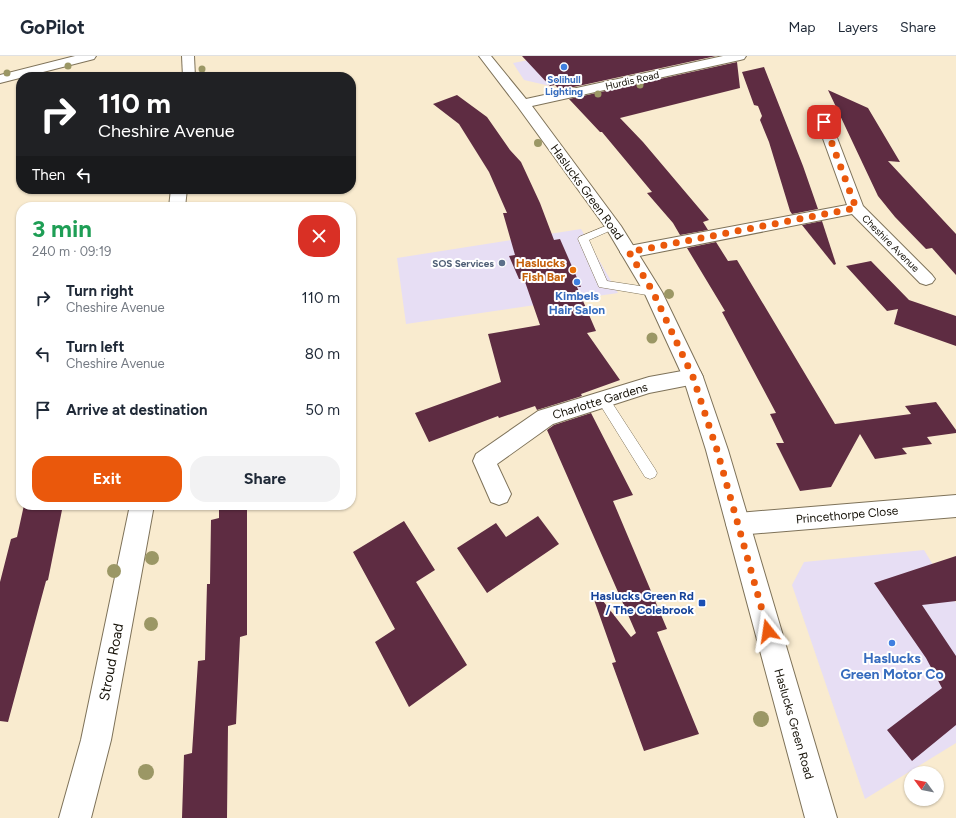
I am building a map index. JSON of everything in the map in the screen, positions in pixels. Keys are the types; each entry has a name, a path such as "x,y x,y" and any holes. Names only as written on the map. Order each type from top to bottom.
{"street":[{"path":"27,72 90,56"},
{"path":"188,56 188,72"},
{"name":"Haslucks Green Road","path":"485,56 523,104 614,226 653,292 693,377 717,450 821,818"},
{"name":"Hurdis Road","path":"523,104 740,56"},
{"path":"0,79 16,75"},
{"name":"Cheshire Avenue","path":"824,122 856,208 926,279"},
{"name":"Cheshire Avenue","path":"629,252 856,208"},
{"name":"Charlotte Gardens","path":"499,494 484,461 546,417 649,386 693,377"},
{"name":"Princethorpe Close","path":"738,524 956,506"},
{"name":"Stroud Road","path":"75,818 96,740 141,510"}],"lane":[{"path":"614,226 582,239 603,284 653,292"},
{"path":"603,399 650,473"}],"shaded area":[{"path":"549,56 550,86 524,80 513,63"},
{"path":"581,229 618,293 406,324 397,258"},
{"path":"924,550 956,603 956,743 919,766 904,766 904,775 865,799 792,585 804,562"}],"building":[{"path":"522,56 716,56 560,90 555,85 550,86"},
{"path":"737,62 740,88 620,118 643,142 709,220 703,222 708,230 680,235 673,223 647,193 652,192 602,132 600,132 569,99"},
{"path":"764,67 803,166 818,209 792,214 790,211 769,142 760,120 762,116 758,106 754,105 742,72"},
{"path":"828,90 868,108 900,162 888,161 956,234 956,275 932,248 926,249 895,217 878,196"},
{"path":"457,95 487,117 510,150 521,162 540,203 554,240 560,239 581,287 577,287 596,331 587,333 620,380 581,394 582,396 537,410 535,406 499,418 498,416 429,442 415,413 501,382 488,334 540,325 524,279 519,279 509,256 515,255 503,213 507,213 489,172 459,124 433,104"},
{"path":"822,221 836,264 834,265 802,225"},
{"path":"716,242 728,261 737,260 835,424 911,414 905,406 936,402 956,430 956,433 927,437 932,444 902,448 907,454 875,459 860,434 831,487 800,491 776,443 784,443 770,414 776,413 722,312 725,311 687,248"},
{"path":"871,261 909,300 956,316 956,346 894,324 898,309 887,311 846,266"},
{"path":"591,413 633,495 613,501 667,629 657,632 699,734 644,751 612,663 616,662 592,594 596,592 631,637 636,633 547,430 554,425"},
{"path":"23,510 62,510 48,580 46,581 8,722 0,721 0,582 11,539 17,537"},
{"path":"219,510 247,510 247,635 240,637 236,724 228,726 227,818 182,818 184,755 192,753 198,661 205,660 207,584 210,584 211,520 219,518"},
{"path":"538,516 559,544 487,593 457,548 496,523 506,537"},
{"path":"404,521 435,570 416,582 467,665 409,707 375,642 395,629 353,552"},
{"path":"956,556 956,601 922,605 956,656 956,725 912,761 887,730 942,688 926,658 874,583"}],"place":[{"name":"Solihull Lighting","path":"564,67"},
{"name":"SOS Services","path":"502,263"},
{"name":"Haslucks Fish Bar","path":"573,270"},
{"name":"Kimbels Hair Salon","path":"577,282"},
{"name":"Haslucks Green Rd / The Colebrook","path":"702,603"},
{"name":"Haslucks Green Motor Co","path":"892,643"}],"route":[{"path":"768,631 717,450 693,377 653,292 629,252 856,208 824,122"}]}
